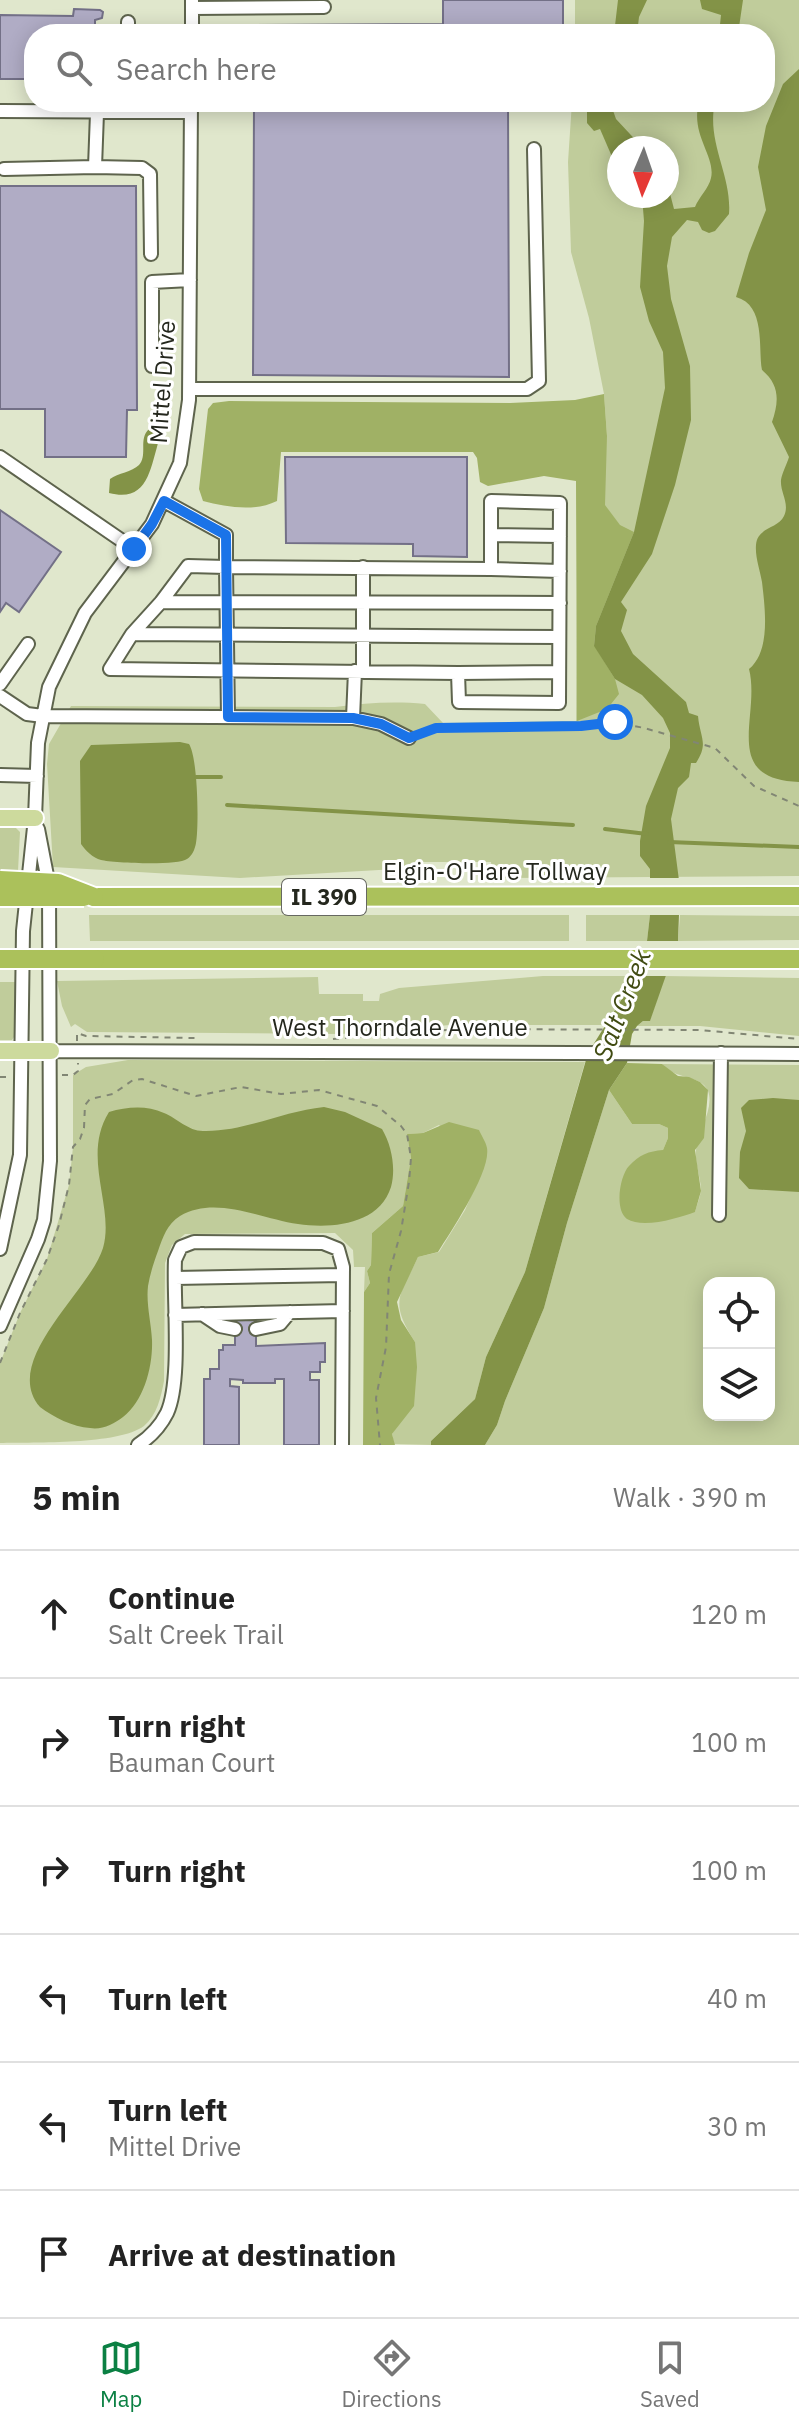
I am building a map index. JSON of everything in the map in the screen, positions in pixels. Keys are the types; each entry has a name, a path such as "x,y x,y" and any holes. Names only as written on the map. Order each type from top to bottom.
{"highway":[{"path":"0,880 58,883 94,897"},
{"name":"Elgin-O'Hare Tollway","path":"0,897 799,896"},
{"path":"0,959 799,959"}],"main road":[{"path":"0,818 35,818"},
{"name":"West Thorndale Avenue","path":"0,1051 51,1051"}],"street":[{"path":"192,4 324,7"},
{"path":"0,111 24,111"},
{"path":"48,112 102,112"},
{"name":"Mittel Drive","path":"0,1249 6,1188 21,1141 23,931 35,818 38,743 49,687 75,629 152,524 180,463 190,389 191,112"},
{"path":"95,167 97,113"},
{"path":"190,389 527,389 539,381 534,149"},
{"path":"4,169 142,168 150,174 151,254"},
{"path":"152,366 152,282 190,280"},
{"path":"0,457 134,549"},
{"path":"164,501 226,535 228,717"},
{"path":"458,673 459,702 559,703 560,503 491,501 491,569"},
{"path":"491,535 560,536"},
{"path":"559,672 110,669 132,634 188,566 560,571"},
{"path":"353,718 363,636 363,567"},
{"path":"161,602 560,603"},
{"path":"132,634 559,637"},
{"path":"0,684 28,644"},
{"path":"0,696 27,714 43,716 353,718 381,724 409,738"},
{"path":"0,775 37,776"},
{"name":"Mittel Drive","path":"0,1326 30,1261 44,1220 50,1161 49,886 35,818"},
{"name":"West Thorndale Avenue","path":"51,1051 799,1054"},
{"path":"719,1215 721,1053"},
{"path":"138,1445 156,1440 171,1403 178,1250 194,1242 329,1243 341,1253 342,1445"},
{"path":"175,1278 343,1275"},
{"path":"175,1315 343,1311"},
{"path":"256,1329 280,1324 290,1312"},
{"path":"202,1314 220,1326 235,1329"}],"path":[{"path":"409,738 436,728 581,726 615,722 715,748 754,786 799,806"},
{"path":"331,1039 438,1030 676,1030 799,1039"},
{"path":"77,1033 86,1036 193,1038"},
{"path":"73,1075 78,1071"},
{"path":"0,1363 59,1225 69,1185 73,1147 84,1128 85,1105 90,1099 113,1094 133,1080 142,1079 196,1096 241,1087 281,1094 319,1090 377,1106 407,1134 411,1158 409,1182 401,1231 389,1274 386,1347 376,1398 380,1445"}],"shaded area":[{"path":"575,0 799,0 799,876 493,878 491,862 416,862 396,869 240,878 53,867 47,764 49,744 71,706 335,707 402,703 425,704 443,723 576,721 577,588 607,436 604,394 589,318 571,252 568,162 571,112 775,112 775,24 575,24"},
{"path":"604,394 607,436 605,505 620,525 634,532 596,626 594,645 615,679 619,694 607,709 577,721 576,481 544,476 488,486 480,482 477,458 473,452 281,452 277,501 250,507 221,505 203,501 199,489 208,409 213,403 510,403 575,400"},
{"path":"0,824 15,827 20,832 18,871 0,870"},
{"path":"89,915 569,915 569,941 90,941"},
{"path":"586,915 650,915 647,941 586,941"},
{"path":"680,915 799,916 799,940 678,941"},
{"path":"543,976 636,976 605,1025 450,1025 341,1034 87,1032 75,1024 71,1027 62,1006 57,981 318,977 319,994 363,994 363,1001 379,1001 380,994 399,988"},
{"path":"665,976 799,978 799,1036 700,1026 637,1026 650,1020"},
{"path":"0,982 15,982 16,1034 12,1040 0,1040"},
{"path":"128,1060 585,1062 525,1272 486,1357 475,1399 431,1441 431,1445 394,1444 392,1434 399,1423 415,1342 402,1317 400,1299 418,1257 439,1252 465,1210 482,1171 439,1125 423,1133 407,1134 411,1158 403,1206 372,1233 371,1265 367,1271 370,1283 364,1292 365,1267 354,1267 353,1250 335,1233 185,1234 172,1245 165,1263 164,1381 158,1405 148,1422 132,1432 115,1437 0,1443 0,1363 47,1259 69,1185 73,1147 73,1075 86,1067"},
{"path":"627,1063 662,1064 678,1076 700,1082 708,1090 704,1138 695,1150 701,1191 695,1212 651,1223 634,1222 623,1215 620,1192 626,1170 640,1156 663,1150 668,1138 668,1128 659,1124 632,1124 609,1090"},
{"path":"662,1064 799,1065 799,1445 485,1445 497,1425 544,1308 609,1090 632,1124 659,1124 668,1128 663,1150 695,1212 701,1188 696,1160 697,1144 709,1106 708,1091 700,1082 673,1073"},
{"path":"449,1122 479,1130 487,1158 477,1186 452,1230 438,1252 418,1257 397,1302 401,1320 415,1342 414,1406 392,1434 395,1445 363,1445 364,1292 370,1283 367,1271 371,1265 372,1233 403,1206 411,1158 407,1134 423,1133"}],"water":[{"path":"618,0 647,0 638,24 615,24"},
{"path":"700,0 743,0 739,24 720,24 721,15 702,9"},
{"path":"799,69 799,782 775,778 760,770 752,757 749,742 749,669 761,651 765,628 756,545 760,535 784,516 786,507 781,480 789,457 772,422 776,394 772,382 762,370 756,318 746,302 736,297 766,210 758,167 766,126 772,112 775,112 783,84"},
{"path":"587,112 614,112 632,136 607,136 607,145 600,129 594,131 587,123"},
{"name":"Salt Creek","path":"697,112 714,112 716,145 727,186 729,214 715,231 709,233 702,230 698,222 687,220 672,237 667,266 671,299 690,366 691,420 675,485 652,554 621,602 627,610 621,631 633,654 686,702 689,713 698,716 703,740 700,756 696,763 691,763 689,777 678,788 671,819 680,888 678,941 650,1021 643,1021 632,1034 627,1063 609,1090 544,1308 497,1425 485,1445 431,1445 431,1441 475,1399 486,1357 525,1272 588,1053 640,970 647,941 650,869 640,856 640,841 646,806 670,748 670,733 663,718 642,695 615,679 594,646 596,626 634,532 665,388 663,352 649,321 640,287 643,208 695,207 706,189 712,170 698,125"},
{"path":"149,429 158,433 159,440 145,481 132,493 109,493 110,479 142,461 144,437"},
{"path":"189,744 196,777 197,834 190,856 171,863 118,862 95,858 81,844 80,761 91,745"},
{"path":"749,1100 799,1100 799,1192 749,1189 739,1178 740,1152 746,1131 741,1108"},
{"path":"324,1107 345,1112 382,1129 392,1158 393,1173 391,1187 376,1210 352,1222 325,1226 298,1224 223,1208 194,1210 180,1216 166,1231 150,1277 151,1361 137,1402 116,1422 94,1428 70,1424 40,1407 31,1389 31,1369 39,1348 95,1265 103,1248 106,1232 98,1146 109,1112 130,1108 157,1110 192,1129 203,1131 234,1128"}],"pier":[{"path":"647,878 681,878 684,915 646,915"},
{"path":"643,941 682,941 670,976 631,976"}],"building":[{"path":"443,0 563,0 563,24 443,24"},
{"path":"74,9 103,12 102,18 95,20 95,24 24,24 24,79 0,79 0,15 73,16"},
{"path":"254,112 508,112 509,377 253,375"},
{"path":"0,186 136,186 137,410 127,410 126,457 45,457 45,409 0,409"},
{"path":"285,457 467,457 467,557 413,556 413,544 286,543"},
{"path":"0,510 61,552 19,612 6,603 0,612"},
{"path":"235,1317 256,1317 256,1346 325,1343 325,1362 320,1362 320,1372 310,1372 310,1380 319,1380 319,1445 284,1445 284,1379 275,1379 275,1383 243,1383 243,1380 230,1379 230,1386 239,1387 239,1445 204,1445 204,1379 210,1379 210,1369 219,1369 219,1350 223,1350 223,1345 235,1345"}],"waterway":[{"path":"196,777 221,777"},
{"path":"227,805 573,825"},
{"path":"605,829 647,834"},
{"path":"669,842 799,847"}],"route":[{"path":"134,549 164,501 226,535 228,717 353,718 381,724 409,738 436,728 581,726 615,722"}]}
